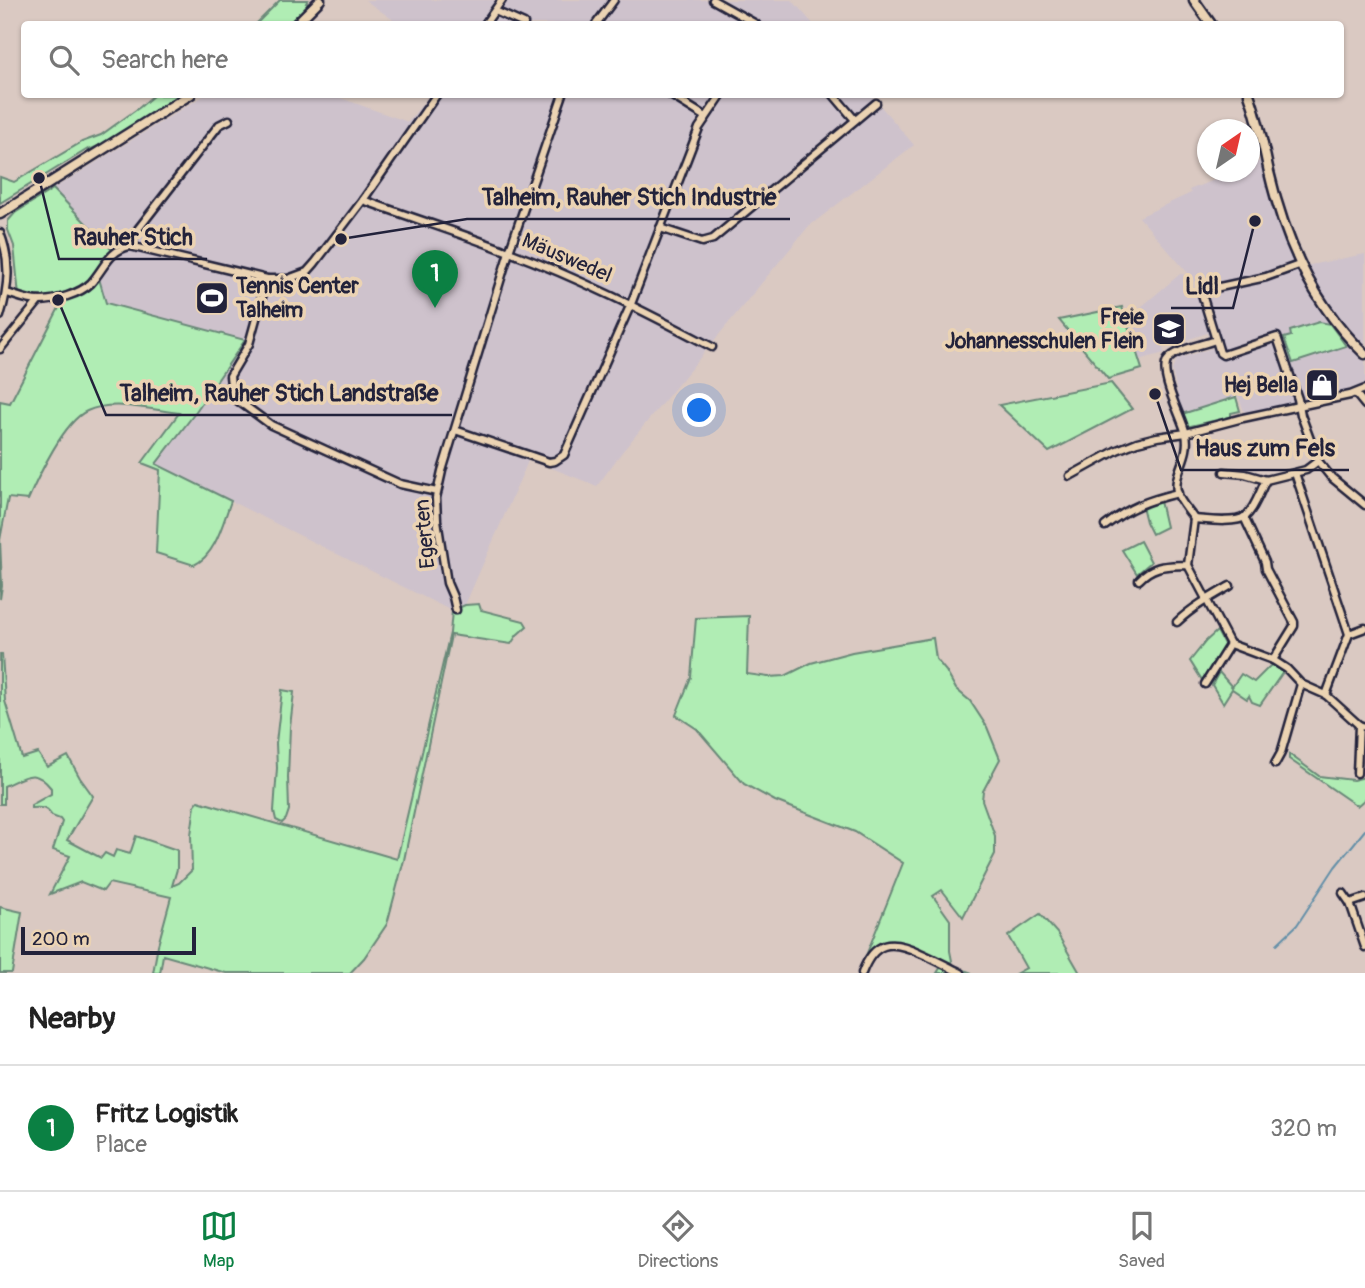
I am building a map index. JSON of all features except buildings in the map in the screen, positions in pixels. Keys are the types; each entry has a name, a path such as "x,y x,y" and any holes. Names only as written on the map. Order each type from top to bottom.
{"main road":[{"path":"299,21 320,0"},
{"path":"1194,0 1209,21"},
{"path":"0,214 185,98"},
{"path":"1250,98 1277,201 1300,264 1334,322 1365,354"}],"street":[{"path":"487,21 502,0"},
{"path":"598,21 614,0"},
{"path":"713,0 751,21"},
{"path":"495,10 518,21"},
{"path":"7,293 39,301 61,297 89,285 115,253 130,246 267,279 288,279 307,272 363,200 434,98"},
{"name":"Egerten","path":"456,610 447,583 437,492 509,252 562,98"},
{"path":"675,98 706,117"},
{"path":"455,430 549,462 564,455 631,304 699,128 719,98"},
{"path":"836,98 855,120"},
{"path":"660,228 702,242 713,239 876,103"},
{"path":"130,246 135,233 219,125 229,120"},
{"name":"Mäuswedel","path":"363,200 509,252 631,304 712,347"},
{"path":"0,233 7,261 7,293 0,316"},
{"path":"1300,264 1266,277 1201,291 1220,353 1223,355 1277,337 1318,461 1331,477 1365,505"},
{"path":"267,279 249,344 230,376 230,385 237,400 271,425 305,441 400,484 437,492"},
{"path":"0,349 39,301"},
{"path":"1216,340 1175,354 1167,361 1165,372 1186,433 1188,448 1177,480 1178,494 1194,519 1188,565 1230,644 1273,660 1287,669 1301,684 1326,695 1362,726 1357,773"},
{"path":"1070,476 1117,450 1157,437 1186,433 1356,394 1365,389"},
{"path":"1356,394 1365,405"},
{"path":"1224,472 1266,480 1306,470 1318,461"},
{"path":"1295,473 1349,634 1326,695"},
{"path":"1194,519 1238,520 1244,517 1266,480"},
{"path":"1105,526 1138,505 1178,494"},
{"path":"1244,517 1266,569 1294,622 1273,660"},
{"path":"1139,580 1153,568 1188,565"},
{"path":"1177,622 1207,599 1230,586"},
{"path":"1349,634 1365,628"},
{"path":"1205,684 1230,644"},
{"path":"1275,764 1281,753 1301,684"},
{"path":"1343,893 1350,903 1365,947"},
{"path":"1350,903 1365,898"},
{"path":"862,973 872,954 884,945 892,943 908,947 961,973"}],"shaded area":[{"path":"365,0 792,0 810,21 395,21"},
{"path":"200,98 340,98 408,122 428,98 874,98 914,145 808,227 597,486 529,459 465,605 452,611 156,464 245,340 105,303 98,275 53,189"},
{"path":"1262,160 1283,236 1293,261 1270,273 1365,254 1365,384 1310,402 1245,413 1238,396 1182,414 1172,370 1177,359 1222,345 1201,288 1139,217 1209,182 1260,182"},
{"name":"Freie Johannesschulen Flein","path":"1183,274 1199,296 1211,337 1209,338 1207,333 1163,348 1164,353 1139,360 1123,312 1140,308"}],"green space":[{"path":"280,0 308,0 306,3 311,5 295,21 259,21"},
{"path":"150,98 181,98 114,139 88,149 0,203 0,177 14,182 82,142 101,135"},
{"path":"53,189 112,250 89,284 62,296 38,300 19,296 14,246 8,230 8,221 15,213"},
{"path":"98,275 106,303 245,340 156,464 231,501 218,537 202,560 194,565 156,553 160,470 142,463 179,413 133,406 108,406 87,411 69,426 28,500 8,498 0,540 0,401 10,403 64,298 90,286"},
{"path":"1122,307 1142,369 1108,379 1059,320"},
{"path":"1319,322 1330,324 1346,346 1293,363 1284,338 1291,336 1290,331"},
{"path":"1111,383 1132,409 1049,452 999,405"},
{"path":"1236,397 1240,411 1231,413 1231,417 1186,427 1182,414"},
{"path":"1160,501 1166,527 1152,534 1142,506"},
{"path":"0,540 2,586 0,599"},
{"path":"1140,541 1151,562 1137,574 1122,550"},
{"path":"479,604 481,610 524,621 527,626 511,644 451,635 404,860 387,924 364,958 350,973 226,973 163,955 160,973 153,973 171,897 109,883 103,891 81,882 50,894 70,856 53,850 62,822 60,819 43,808 31,808 31,805 51,794 51,788 39,778 24,777 4,786 4,804 0,804 2,654 5,701 22,758 38,753 47,767 68,756 93,796 67,840 101,858 105,853 113,857 116,850 130,854 136,836 177,850 177,869 172,886 179,883 192,870 191,835 195,805 198,801 397,859 450,633 452,611 465,605"},
{"path":"749,616 747,674 768,677 785,676 811,663 852,652 933,638 936,659 987,727 1000,759 983,791 982,800 995,836 995,854 963,917 942,890 933,896 950,920 953,966 972,973 937,973 942,965 908,945 890,942 881,943 871,951 859,973 903,863 855,832 775,801 744,784 697,729 676,715 691,677 696,618"},
{"path":"1217,631 1225,646 1208,676 1202,680 1190,661"},
{"path":"1272,664 1283,672 1260,705 1252,702 1249,696 1247,699 1232,689 1223,703 1212,685 1219,672 1232,687 1241,674 1254,682"},
{"path":"282,690 294,692 290,727 289,810 282,823 276,820 274,811 276,743"},
{"path":"1289,754 1319,776 1353,780 1365,777 1365,799 1357,806 1289,759"},
{"path":"0,907 22,912 12,973 0,973"},
{"path":"1040,914 1057,933 1080,973 1017,973 1026,968 1008,936"}],"waterway":[{"path":"1277,944 1297,925 1335,867 1365,830"}],"place":[{"name":"Rauher Stich","path":"39,178"},
{"name":"Lidl","path":"1255,221"},
{"name":"Talheim, Rauher Stich Industrie","path":"341,239"},
{"name":"Tennis Center Talheim","path":"212,298"},
{"name":"Talheim, Rauher Stich Landstraße","path":"58,300"},
{"name":"Fritz Logistik","path":"435,308"},
{"name":"Freie Johannesschulen Flein","path":"1169,329"},
{"name":"Hej Bella","path":"1322,385"},
{"name":"Haus zum Fels","path":"1155,394"}]}
